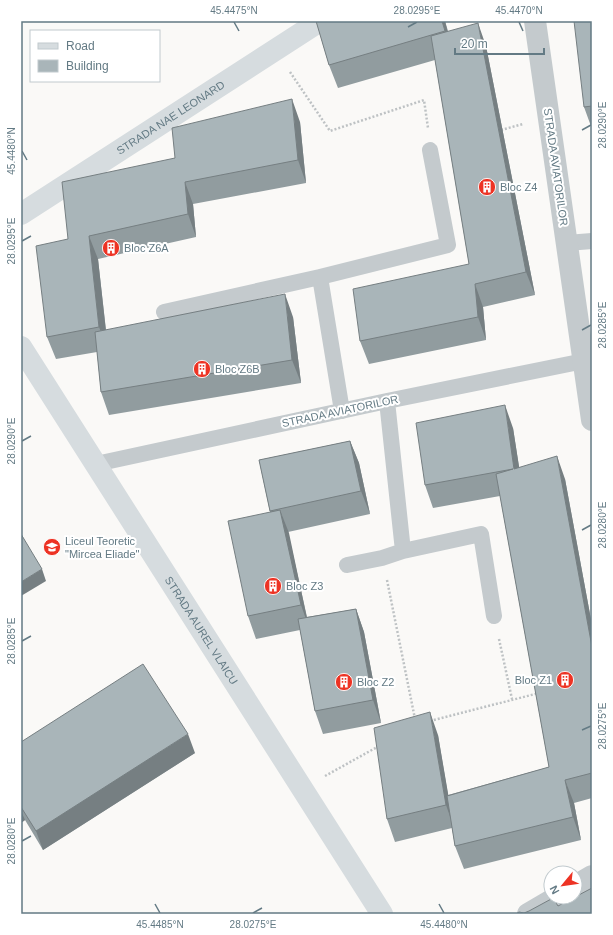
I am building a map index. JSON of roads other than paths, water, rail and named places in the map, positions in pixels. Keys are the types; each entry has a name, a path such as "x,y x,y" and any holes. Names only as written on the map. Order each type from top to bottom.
{"main road":[{"name":"STRADA NAE LEONARD","path":"21,214 320,21"},
{"name":"STRADA AUREL VLAICU","path":"21,347 382,914"}],"street":[{"name":"STRADA AVIATORILOR","path":"535,21 592,420"},
{"path":"583,881 592,876"},
{"path":"528,914 543,905"}],"lane":[{"path":"164,312 320,277 448,245 430,150"},
{"path":"567,243 592,241"},
{"path":"320,277 342,411"},
{"name":"STRADA AVIATORILOR","path":"96,464 387,401 584,361"},
{"path":"387,401 402,551"},
{"path":"346,565 382,558 402,551 480,534 494,616"}],"place":[{"name":"Bloc Z4","path":"487,187"},
{"name":"Bloc Z6A","path":"111,248"},
{"name":"Bloc Z6B","path":"202,369"},
{"name":"Liceul Teoretic \"Mircea Eliade\"","path":"52,547"},
{"name":"Bloc Z3","path":"273,586"},
{"name":"Bloc Z1","path":"565,680"},
{"name":"Bloc Z2","path":"344,682"}]}
